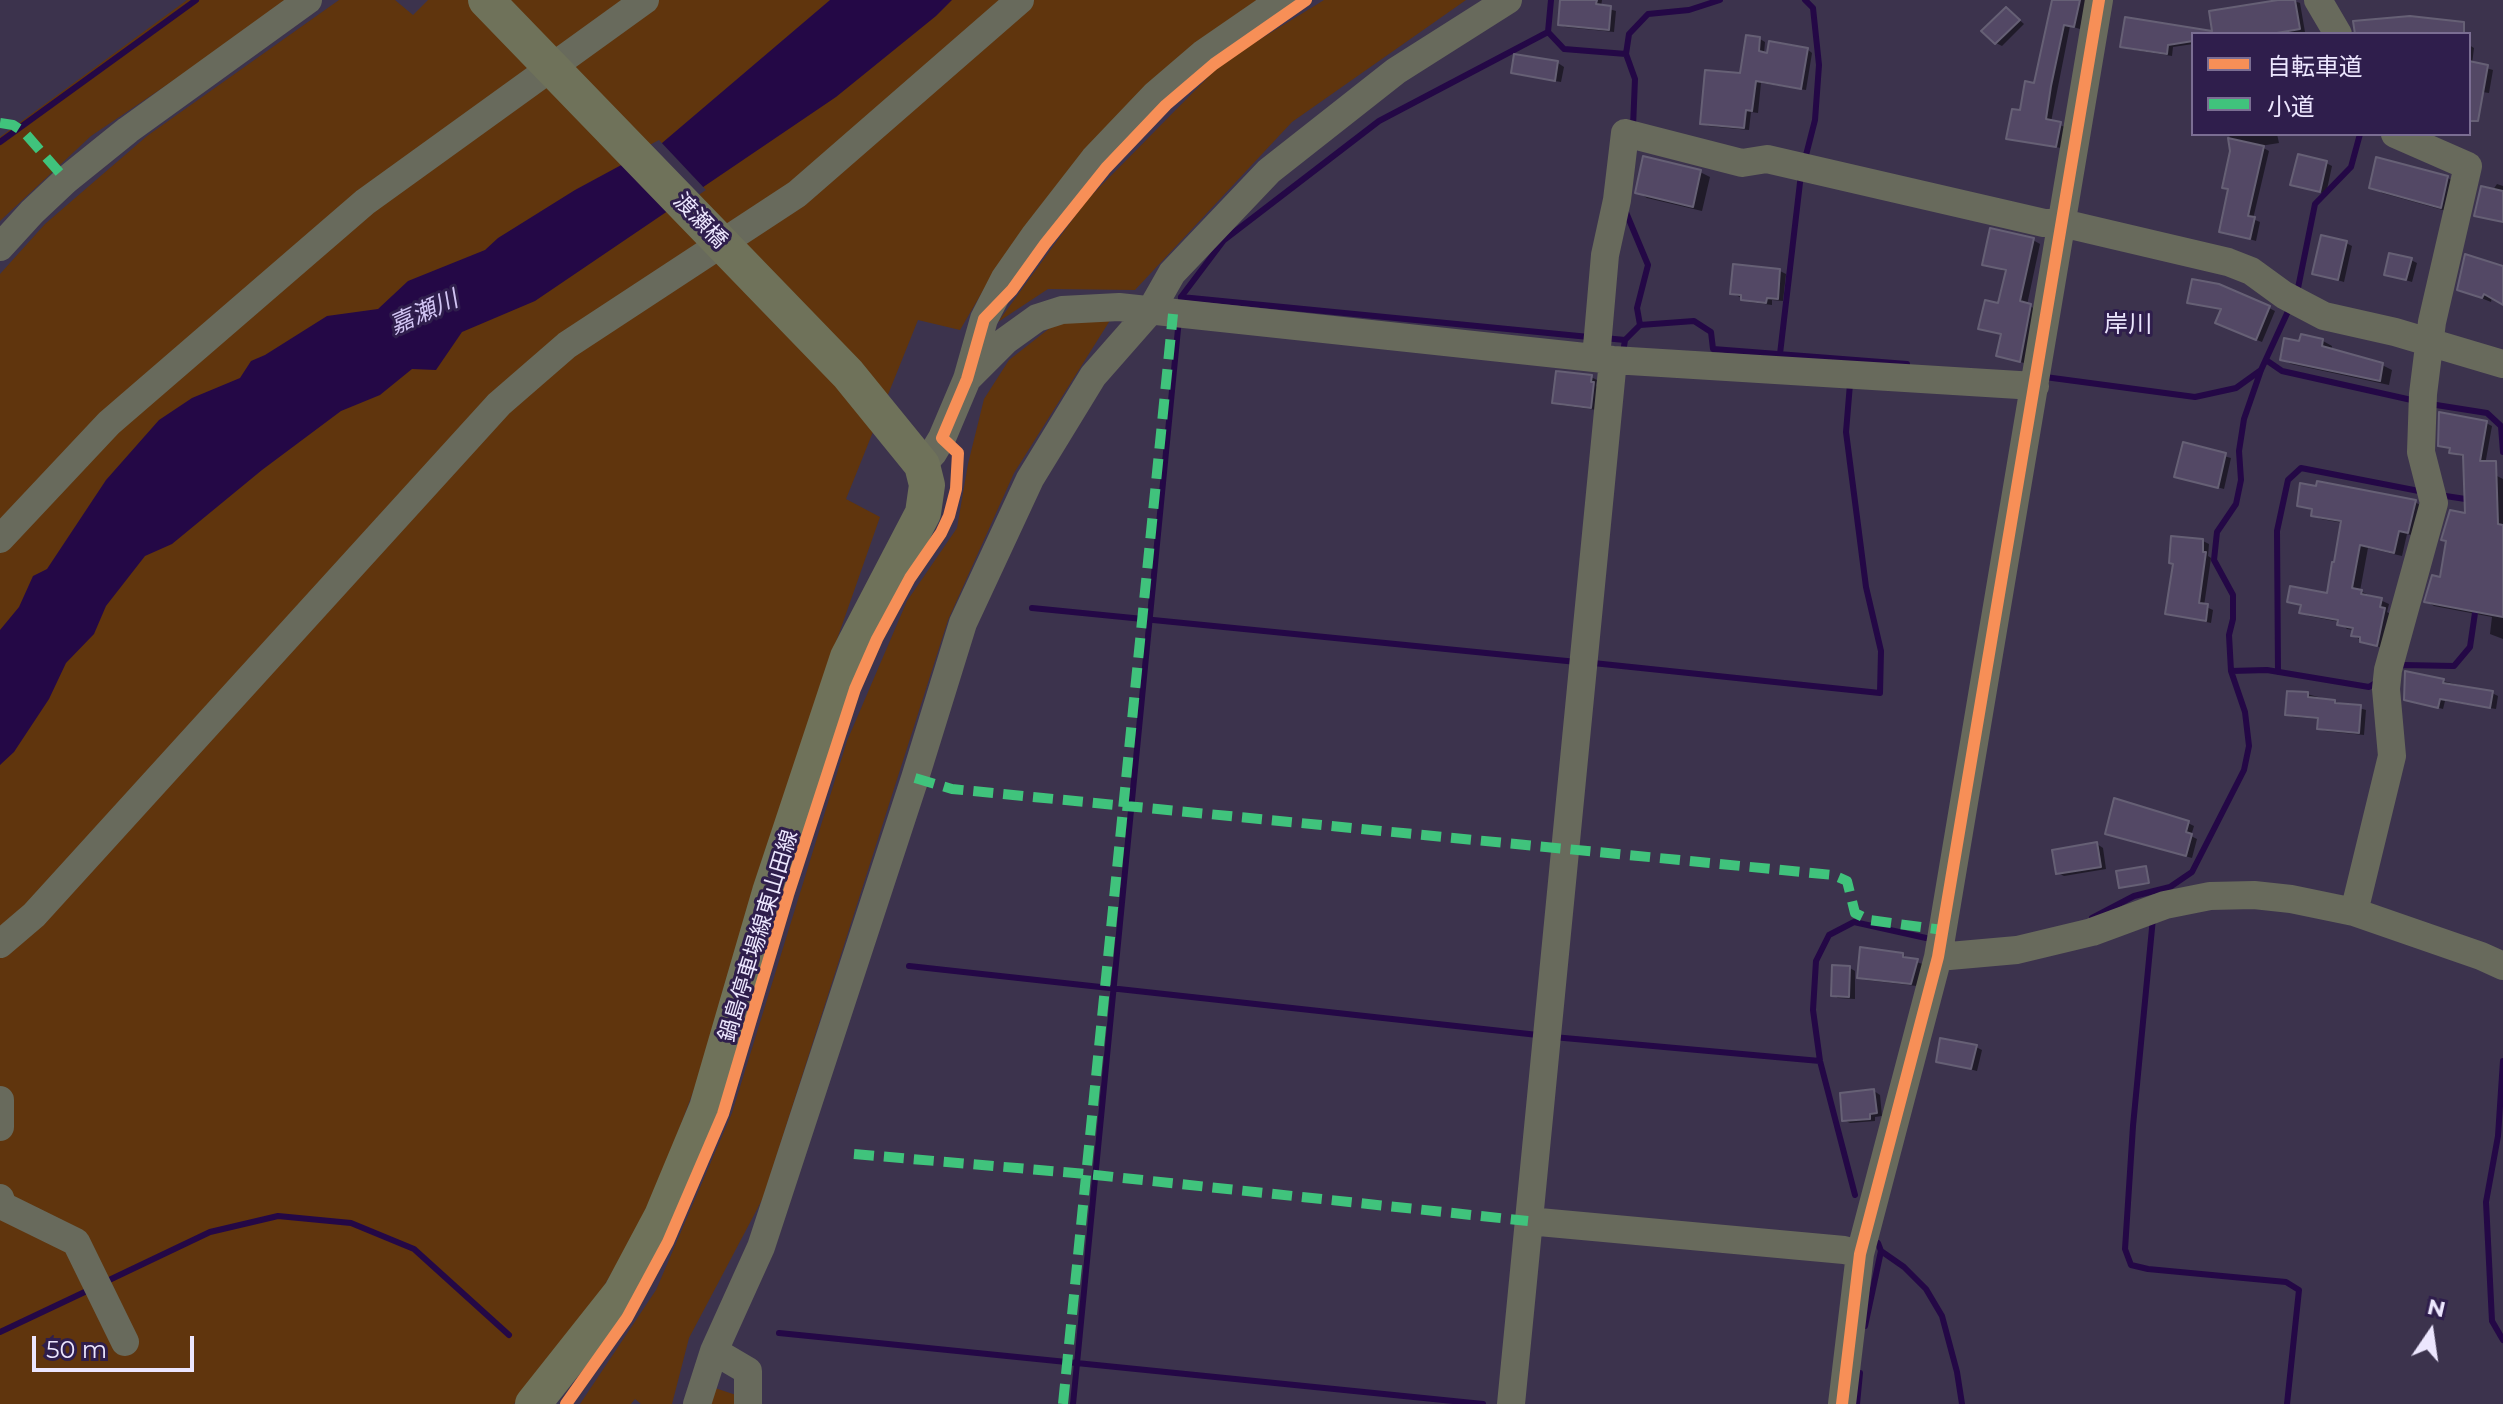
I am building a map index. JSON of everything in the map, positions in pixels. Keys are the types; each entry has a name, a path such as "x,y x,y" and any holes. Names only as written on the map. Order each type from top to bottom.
{"main road":[{"name":"渡瀬橋","path":"486,0 848,374 915,457"},
{"name":"鍋島停車場線東山田線","path":"533,1404 621,1293 662,1216 707,1108 770,892 848,657 923,513 927,485 915,457"}],"street":[{"path":"0,247 66,180 128,130 308,0"},
{"path":"0,539 109,423 365,202 645,0"},
{"path":"0,944 34,915 499,404 567,345 797,194 1020,0"},
{"path":"915,457 933,453 942,438 967,379 984,319 1005,278 1094,159 1155,95 1204,53 1281,0"},
{"path":"697,1404 714,1351 761,1247 963,623 1030,479 1093,376 1170,313 1172,273 1269,171 1396,71 1508,0"},
{"path":"1842,1404 1860,1254 1938,957 2099,0"},
{"path":"2318,0 2337,32"},
{"path":"1511,1402 1537,1222 1549,1037 1583,662 1607,351 1605,255 1632,134 1742,163 1767,159 2228,262 2251,271 2291,300 2324,316 2431,342 2503,364"},
{"path":"2354,912 2392,756 2387,680 2434,503 2421,452 2422,401 2432,322 2468,166 2400,136"},
{"path":"967,379 1005,341 1037,318 1062,310 1119,307 1849,376 1960,380 2036,377"},
{"path":"1938,957 2017,950 2092,932 2153,909 2210,896 2254,895 2354,912 2503,966"},
{"path":"0,1100 0,1127"},
{"path":"0,1198 3,1206 76,1242 125,1342"},
{"path":"1537,1222 1844,1250 1860,1254"},
{"path":"714,1351 748,1371"},
{"path":"734,1404 736,1392 748,1371"},
{"path":"748,1371 748,1404"}],"shaded area":[{"path":"187,0 293,0 91,136 0,221 0,137"},
{"path":"339,0 395,0 413,15 428,0 1261,0 998,265 960,330 918,320 846,499 880,517 816,699 705,1060 649,1210 588,1313 514,1404 0,1404 0,274 45,224 147,136"},
{"path":"1324,0 1466,0 1292,122 1135,290 1048,289 998,322 1086,201 1223,62"},
{"path":"1114,314 1014,473 948,620 763,1198 689,1338 672,1404 641,1404 635,1399 631,1404 580,1404 656,1290 732,1113 847,741 907,601 957,528 984,399 1009,360 1055,324"},
{"path":"712,1387 739,1396 739,1404 707,1404"}],"water":[{"name":"嘉瀬川","path":"830,0 952,0 836,97 535,301 462,332 436,370 412,369 380,395 341,411 262,470 172,544 145,556 106,606 94,634 66,663 49,699 14,752 0,765 0,630 19,607 33,576 47,569 106,480 159,420 192,398 240,378 251,361 327,316 378,309 408,281 485,250 498,238 575,190 662,143"}],"pier":[{"path":"659,140 706,190 672,213 621,160"}],"building":[{"path":"1560,0 1597,0 1596,4 1611,6 1609,30 1558,25"},
{"path":"2052,0 2080,0 2074,27 2064,25 2051,86 2046,119 2061,122 2056,147 2006,139 2012,109 2020,110 2025,81 2034,83"},
{"path":"2295,0 2300,29 2283,32 2191,32 2191,41 2168,45 2167,54 2120,47 2125,17 2212,31 2209,11"},
{"path":"2006,7 2020,20 1995,44 1981,31"},
{"path":"2410,16 2464,22 2464,32 2355,32 2353,21"},
{"path":"1746,35 1760,37 1759,51 1767,53 1769,41 1808,48 1801,89 1756,81 1752,111 1746,110 1744,128 1700,124 1705,70 1740,73"},
{"path":"1514,54 1558,61 1555,81 1511,73"},
{"path":"2471,61 2488,65 2478,121 2471,121"},
{"path":"2228,138 2264,146 2248,216 2255,217 2250,239 2219,232 2228,189 2222,188 2230,151"},
{"path":"2298,154 2327,161 2320,192 2290,185"},
{"path":"1643,156 1701,170 1693,207 1635,193"},
{"path":"2376,157 2448,176 2441,208 2369,188"},
{"path":"2481,186 2503,191 2503,222 2474,216"},
{"path":"1990,228 2034,238 2020,301 2031,304 2020,362 1996,356 2001,334 1978,329 1985,300 1998,303 2006,270 1982,265"},
{"path":"2321,235 2347,241 2338,280 2312,274"},
{"path":"2389,253 2412,258 2406,280 2384,275"},
{"path":"2465,254 2503,266 2503,305 2484,294 2482,298 2457,290"},
{"path":"1733,264 1780,269 1778,299 1767,298 1766,303 1741,300 1741,295 1730,294"},
{"path":"2192,279 2219,284 2270,306 2256,340 2215,323 2221,309 2187,303"},
{"path":"2301,334 2323,339 2322,346 2383,363 2380,381 2280,360 2284,338 2299,341"},
{"path":"1556,371 1592,375 1591,408 1552,403"},
{"path":"2439,412 2487,421 2480,461 2496,461 2498,524 2503,525 2503,617 2424,602 2432,575 2440,577 2446,541 2441,540 2450,510 2465,513 2463,455 2449,453 2450,448 2438,446"},
{"path":"2183,442 2226,453 2218,488 2174,477"},
{"path":"2317,481 2416,500 2408,533 2399,531 2394,553 2360,545 2352,588 2362,590 2361,594 2382,598 2380,607 2385,608 2377,646 2351,636 2353,628 2337,625 2338,620 2299,613 2301,605 2287,602 2290,586 2327,593 2341,521 2311,516 2312,509 2297,506 2300,483 2316,486"},
{"path":"2171,536 2203,539 2203,552 2206,552 2199,603 2208,604 2206,621 2165,614 2173,564 2169,563"},
{"path":"2405,671 2444,679 2443,683 2493,691 2490,708 2440,699 2438,708 2404,700"},
{"path":"2287,691 2308,692 2308,697 2361,705 2359,733 2317,729 2318,718 2285,715"},
{"path":"2114,798 2189,821 2186,832 2192,834 2186,856 2105,834"},
{"path":"2097,842 2101,867 2056,874 2052,850"},
{"path":"2146,866 2149,883 2119,888 2116,871"},
{"path":"1860,947 1903,953 1903,957 1918,959 1911,984 1857,978"},
{"path":"1832,965 1850,966 1849,997 1831,996"},
{"path":"1940,1038 1977,1045 1971,1069 1936,1062"},
{"path":"1874,1089 1877,1113 1870,1114 1870,1119 1842,1121 1840,1093"}],"waterway":[{"path":"0,142 196,0"},
{"path":"1551,0 1548,32 1564,49 1626,54 1635,79 1633,127"},
{"path":"1626,54 1629,34 1648,14 1689,10 1720,0"},
{"path":"1805,0 1813,8 1819,65 1815,120 1805,159"},
{"path":"1181,297 1224,240 1379,121 1548,32"},
{"path":"2297,293 2315,204 2351,167 2359,136"},
{"path":"1780,354 1801,174"},
{"path":"1623,353 1625,340 1640,325 1637,308 1648,265 1625,210"},
{"path":"1181,304 1181,297 1589,337"},
{"path":"2092,918 2134,896 2170,887 2192,872 2244,770 2249,746 2245,712 2231,671 2229,635 2233,595 2214,560 2217,532 2236,504 2241,480 2239,451 2244,419 2261,370 2290,307"},
{"path":"1073,1404 1179,319"},
{"path":"1640,325 1694,321 1711,332 1713,349 1907,364"},
{"path":"1604,338 1625,340"},
{"path":"2266,360 2282,371 2416,401"},
{"path":"2045,377 2195,397 2236,388 2261,370"},
{"path":"1593,663 1880,693 1881,651 1866,587 1846,432 1850,384"},
{"path":"2430,404 2487,413 2501,426 2503,452"},
{"path":"2278,672 2277,531 2288,480 2301,468 2424,492"},
{"path":"2439,495 2472,500"},
{"path":"2400,667 2454,666 2470,647 2476,606"},
{"path":"1032,608 1577,662"},
{"path":"2231,671 2267,670 2369,687 2377,682"},
{"path":"2153,918 2125,1249 2131,1265 2286,1282 2299,1290 2287,1404"},
{"path":"1855,1195 1820,1061 1813,1010 1816,961 1829,935 1854,922 1926,938"},
{"path":"909,966 1538,1035"},
{"path":"1553,1037 1820,1061"},
{"path":"2503,1061 2498,1136 2486,1202 2492,1321 2503,1340"},
{"path":"105,1282 210,1232 278,1216 351,1223 414,1249 509,1335"},
{"path":"1878,1243 1881,1251 1904,1267 1926,1289 1942,1316 1962,1404"},
{"path":"1865,1326 1881,1251"},
{"path":"0,1332 91,1289"},
{"path":"779,1333 1483,1404"},
{"path":"1857,1404 1860,1373"}],"marked path":[{"path":"0,123 13,125 24,132 66,180"},
{"path":"1063,1404 1173,314"},
{"path":"915,778 952,789 1833,875 1847,881 1855,913 1869,920 1943,930"},
{"path":"854,1154 1086,1174 1528,1221"}],"cycle path":[{"path":"566,1404 627,1318 668,1242 723,1114 788,895 855,689 877,639 910,578 949,516 956,489 958,453 942,438 967,379 984,319 1012,290 1106,168 1166,105 1214,64 1306,0"},
{"path":"1842,1404 1860,1254 1938,957 2099,0"}],"district":[{"name":"岸川","path":"2128,325"}]}
